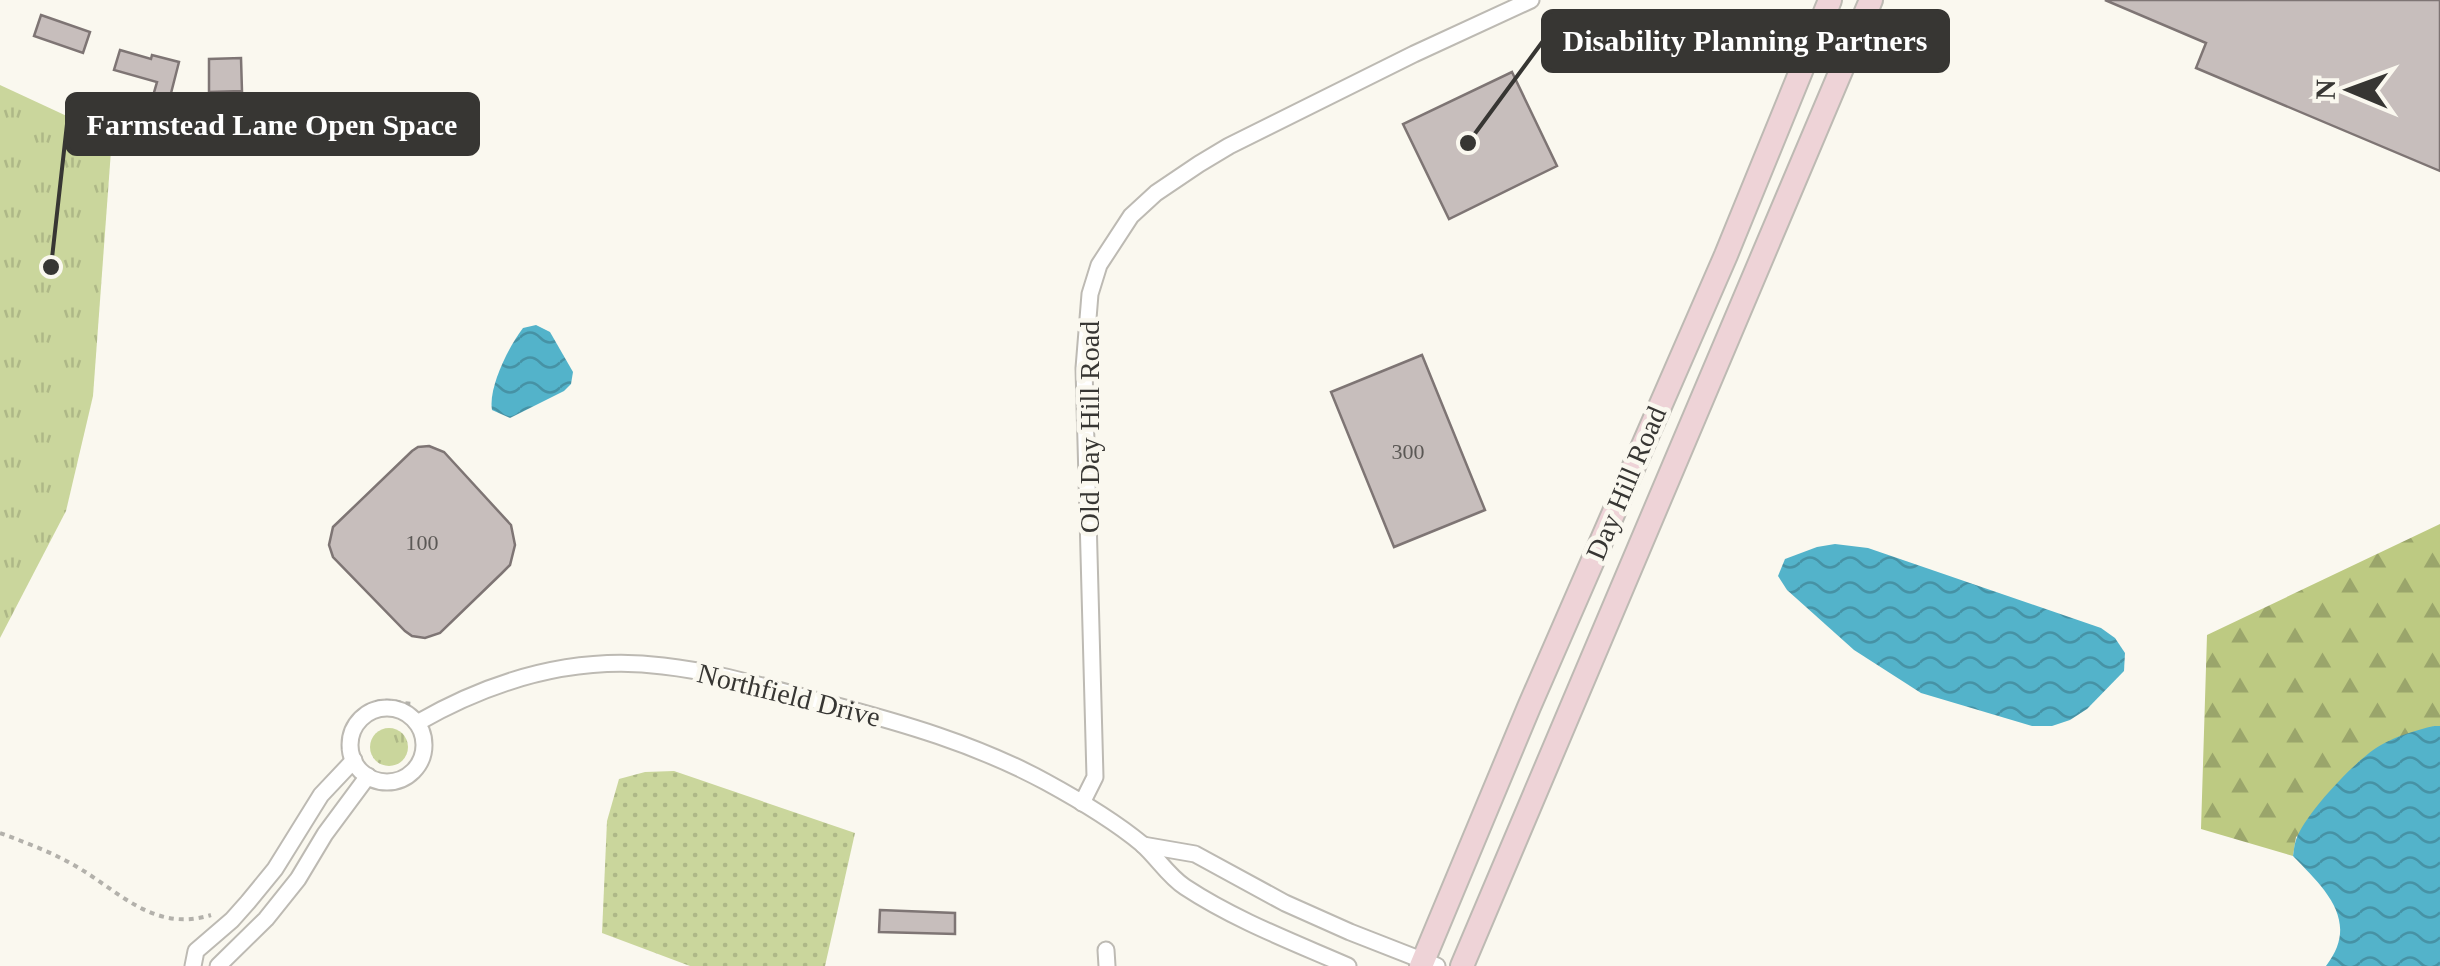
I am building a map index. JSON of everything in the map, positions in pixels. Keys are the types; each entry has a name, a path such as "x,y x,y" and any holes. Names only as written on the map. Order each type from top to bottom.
{"main road":[{"name":"Day Hill Road","path":"1427,964 1529,707 1726,254 1830,0"},
{"name":"Day Hill Road","path":"1462,966 1871,0"},
{"path":"1796,80 1829,98"},
{"path":"1668,387 1702,400"}],"street":[{"name":"Old Day Hill Road","path":"1082,803 1096,777 1084,368 1090,294 1099,265 1131,216 1199,164 1414,54 1532,0"},
{"name":"Northfield Drive","path":"417,723 486,689 552,669 622,664 663,666 733,679 883,718 953,739 1009,763 1082,803 1143,845 1182,885 1257,926 1348,966"},
{"path":"192,966 196,951 232,920 275,869 348,756 352,733 359,722 381,708 394,709 417,723 424,738 414,770 392,782 368,776 348,756"},
{"path":"218,966 266,919 368,776"},
{"name":"Northfield Drive","path":"1143,845 1195,854 1285,903 1427,964"}],"path":[{"path":"348,756 348,724 357,714 380,701 420,704"},
{"path":"0,834 70,863 145,912 179,920 219,912"}],"green space":[{"path":"0,85 112,137 93,396 66,511 0,638"},
{"path":"2440,524 2440,726 2434,726 2296,837 2293,856 2201,829 2207,635"},
{"path":"389,728 403,733 408,747 403,761 389,766 375,761 370,747 375,733"},
{"path":"674,771 855,833 825,966 690,966 602,933 607,821 619,779 645,772"}],"water":[{"path":"536,325 550,332 573,372 571,384 510,418 492,410 493,390 517,336 523,328"},
{"path":"1835,544 1868,548 2101,628 2115,638 2125,653 2124,671 2087,709 2052,726 2032,726 1921,693 1854,650 1787,590 1778,576 1785,559"},
{"path":"2440,726 2440,966 2326,966 2336,950 2339,920 2326,893 2293,856 2296,840 2320,802 2371,752 2400,736"}],"building":[{"path":"2105,0 2440,0 2440,171 2196,68 2206,43"},
{"path":"41,15 90,32 83,53 34,36"},
{"path":"120,50 179,62 169,101 153,96 157,82 114,70"},
{"path":"241,58 242,91 209,92 209,59"},
{"path":"1512,72 1557,166 1449,219 1403,124"},
{"path":"1422,355 1485,510 1394,547 1331,392"},
{"path":"429,446 444,452 511,525 515,545 510,565 440,633 425,638 405,631 333,557 329,545 333,527 412,451"},
{"path":"880,910 955,913 955,934 879,932"}],"place":[{"name":"Disability Planning Partners","path":"1468,143"},
{"name":"Farmstead Lane Open Space","path":"51,267"}]}
